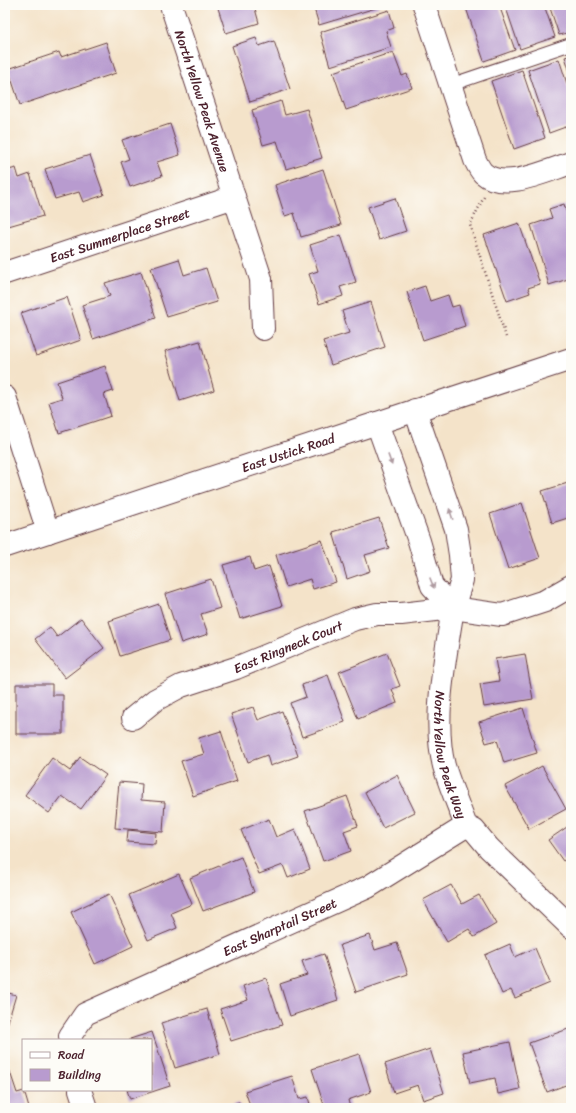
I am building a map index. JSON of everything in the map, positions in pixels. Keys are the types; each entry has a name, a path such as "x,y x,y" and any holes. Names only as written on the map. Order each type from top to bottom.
{"street":[{"name":"North Yellow Peak Avenue","path":"171,5 261,279 263,329"},
{"path":"424,5 475,160 482,172 493,179 504,181 517,180 571,163"},
{"name":"East Summerplace Street","path":"5,273 234,197"},
{"name":"East Ustick Road","path":"5,546 571,359"},
{"path":"5,397 48,532"},
{"name":"North Yellow Peak Way","path":"415,410 456,529 460,555 462,580 453,608 439,720 440,743 444,766 466,826 474,830 489,848 571,927"},
{"path":"377,423 419,541 432,586 453,608"},
{"name":"East Ringneck Court","path":"133,718 155,700 181,686 236,668 355,619 377,614 401,614 453,608 502,615 545,601 571,586"},
{"name":"East Sharptail Street","path":"71,1039 70,1036 85,1014 368,887 466,826"},
{"path":"80,1091 86,1108"}],"lane":[{"path":"450,85 571,44"}],"path":[{"path":"493,179 470,225 506,337"}],"building":[{"path":"217,5 254,5 259,23 226,33"},
{"path":"313,5 378,5 379,7 319,25"},
{"path":"465,5 499,5 515,50 484,61"},
{"path":"505,5 544,5 555,37 520,49"},
{"path":"549,5 571,5 571,32 559,35"},
{"path":"389,10 394,28 386,31 391,47 330,66 320,32"},
{"path":"256,38 259,46 274,41 290,89 250,102 232,46"},
{"path":"106,42 116,73 20,105 8,69 59,52 61,57"},
{"path":"393,52 402,76 407,74 412,88 346,110 333,72"},
{"path":"571,55 571,75 565,57"},
{"path":"559,59 571,96 571,125 549,133 528,70"},
{"path":"522,70 545,138 514,149 491,81"},
{"path":"281,101 285,115 307,109 322,158 286,169 277,141 263,145 252,110"},
{"path":"170,124 180,155 157,162 162,176 130,187 121,162 129,159 122,140"},
{"path":"90,155 104,195 83,202 79,192 55,199 45,169"},
{"path":"16,168 19,178 30,174 43,216 5,227 5,171"},
{"path":"323,169 341,225 301,237 294,213 285,216 275,185"},
{"path":"395,198 406,231 379,240 368,207"},
{"path":"564,204 571,227 571,278 549,285 531,225 552,218 549,209"},
{"path":"519,223 540,284 528,288 530,293 507,301 484,235"},
{"path":"341,235 356,282 340,287 343,296 319,304 309,274 318,271 310,245"},
{"path":"179,259 184,275 206,268 217,302 167,317 151,268"},
{"path":"141,272 156,318 93,339 82,305 110,296 105,283"},
{"path":"425,286 430,301 448,295 452,307 459,305 465,326 423,340 407,292"},
{"path":"67,297 81,340 36,356 21,313"},
{"path":"371,302 385,347 331,365 323,341 349,333 342,311"},
{"path":"200,341 214,390 180,401 165,351"},
{"path":"105,366 113,391 104,394 111,416 59,433 49,402 62,398 57,382"},
{"path":"571,482 571,517 552,523 542,491"},
{"path":"522,503 540,558 508,569 490,514"},
{"path":"379,518 389,548 365,555 370,571 347,579 333,532"},
{"path":"322,540 336,582 313,589 310,579 286,587 276,555"},
{"path":"250,557 254,571 269,566 282,606 240,619 223,565"},
{"path":"211,579 220,608 201,614 208,634 181,643 165,594"},
{"path":"159,604 170,640 120,656 109,621"},
{"path":"81,618 104,648 65,678 35,639 50,627 57,637"},
{"path":"387,653 400,686 392,689 397,703 358,719 339,672"},
{"path":"525,654 533,699 484,707 480,684 499,681 495,659"},
{"path":"328,675 345,722 302,737 290,703 306,697 302,685"},
{"path":"16,684 52,684 52,695 63,695 63,734 16,734"},
{"path":"253,707 258,720 282,711 298,756 270,766 267,755 248,762 231,714"},
{"path":"523,708 537,753 504,763 497,740 486,743 479,722"},
{"path":"221,731 237,781 193,796 181,761 204,754 199,738"},
{"path":"80,757 106,775 81,809 62,796 49,813 25,795 52,758 70,771"},
{"path":"542,766 566,809 529,829 505,786"},
{"path":"397,775 415,812 383,828 365,792"},
{"path":"119,782 142,784 141,800 165,802 163,832 115,828"},
{"path":"347,796 358,826 344,831 351,851 323,861 305,811"},
{"path":"269,819 276,837 295,829 310,869 288,878 283,865 259,874 241,830"},
{"path":"567,827 571,832 571,863 568,858 563,861 548,840"},
{"path":"128,830 156,833 155,844 127,842"},
{"path":"241,857 254,892 203,911 190,878"},
{"path":"179,874 192,904 171,913 177,928 148,940 129,895"},
{"path":"451,885 462,904 479,895 496,924 474,937 469,929 447,942 423,900"},
{"path":"109,894 133,946 95,964 71,912"},
{"path":"370,935 375,950 397,943 408,974 356,992 340,945"},
{"path":"510,944 515,957 535,948 550,983 515,998 511,990 502,994 485,955"},
{"path":"324,954 338,1000 290,1016 280,984 307,975 302,961"},
{"path":"266,978 282,1025 231,1041 220,1009 248,1000 243,986"},
{"path":"5,992 16,995 7,1025 5,1024"},
{"path":"207,1009 220,1054 175,1068 161,1023"},
{"path":"571,1028 571,1083 547,1092 529,1043"},
{"path":"152,1032 170,1086 130,1099 127,1091 152,1091 152,1039 130,1039"},
{"path":"510,1042 520,1089 498,1094 495,1078 470,1083 463,1052"},
{"path":"430,1049 444,1093 423,1100 418,1085 394,1093 385,1064"},
{"path":"359,1054 371,1092 348,1100 350,1108 325,1108 312,1069"},
{"path":"5,1060 17,1093 24,1091 29,1108 5,1108"},
{"path":"292,1076 299,1099 308,1097 311,1108 251,1108 245,1091"},
{"path":"239,1102 241,1108 223,1108"}]}
